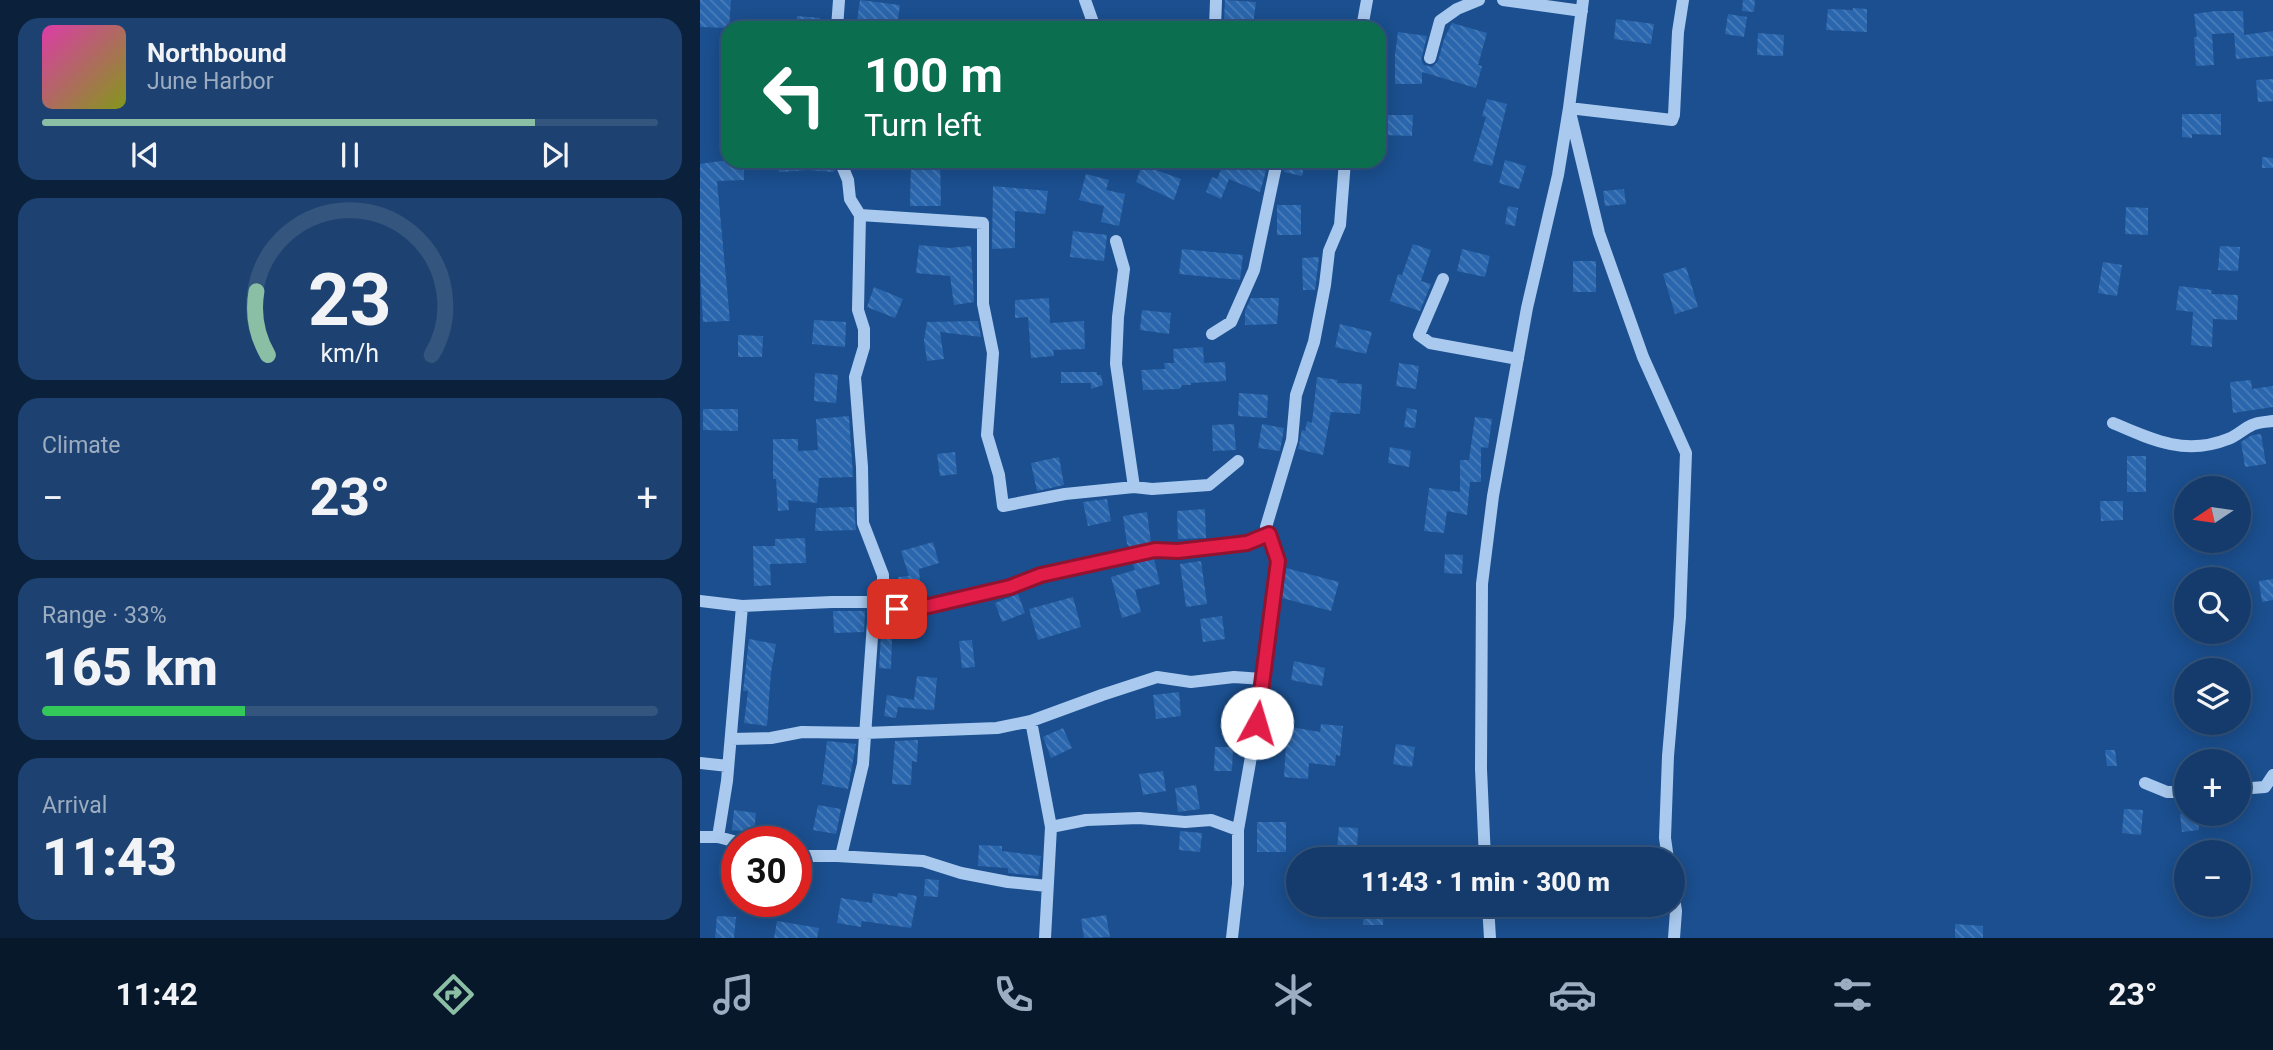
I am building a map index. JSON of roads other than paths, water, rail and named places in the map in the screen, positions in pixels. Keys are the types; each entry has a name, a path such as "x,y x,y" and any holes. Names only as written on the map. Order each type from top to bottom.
{"street":[{"path":"838,21 839,0"},
{"path":"1085,0 1092,21"},
{"path":"1215,21 1216,0"},
{"path":"1363,21 1367,0"},
{"path":"1430,58 1440,21 1457,9 1479,0"},
{"path":"1484,847 1481,769 1482,584 1493,495 1527,308 1558,175 1582,6 1503,0"},
{"path":"1569,108 1672,120 1683,0"},
{"path":"1569,108 1599,233 1643,357 1686,453 1680,617 1668,756 1666,847"},
{"path":"841,856 863,764 875,606 883,585 883,575 863,523 856,377 864,347 864,328 858,310 860,215 850,199 848,180 843,168"},
{"path":"1212,334 1231,322 1254,270 1276,168"},
{"path":"1232,938 1238,884 1238,830 1257,723 1278,561 1266,527 1292,440 1296,395 1314,342 1329,251 1340,225 1344,168"},
{"path":"860,215 983,223 983,303 993,353 987,435 999,475 1003,506 1065,494 1134,487 1152,489 1209,485 1238,461"},
{"path":"1115,241 1124,269 1116,364 1134,487"},
{"path":"1443,279 1419,335 1430,344 1518,359"},
{"path":"2113,423 2140,435 2187,448 2208,446 2232,438 2254,424 2273,421"},
{"path":"700,601 742,606 832,602 920,608 1010,587 1041,575 1155,550 1178,551 1247,543 1269,534"},
{"path":"718,837 731,739 742,606"},
{"path":"731,739 771,738 802,732 865,733 998,728 1031,722 1157,677 1191,682 1234,677 1262,679"},
{"path":"1031,722 1051,827 1045,938"},
{"path":"700,762 728,766"},
{"path":"2251,788 2265,787 2273,775"},
{"path":"2145,783 2174,792"},
{"path":"1051,827 1086,821 1139,818 1185,822 1211,820 1238,830"},
{"path":"700,837 721,838"},
{"path":"812,856 923,861 961,873 1047,886"},
{"path":"1489,917 1490,938"},
{"path":"1674,938 1676,917"}]}
